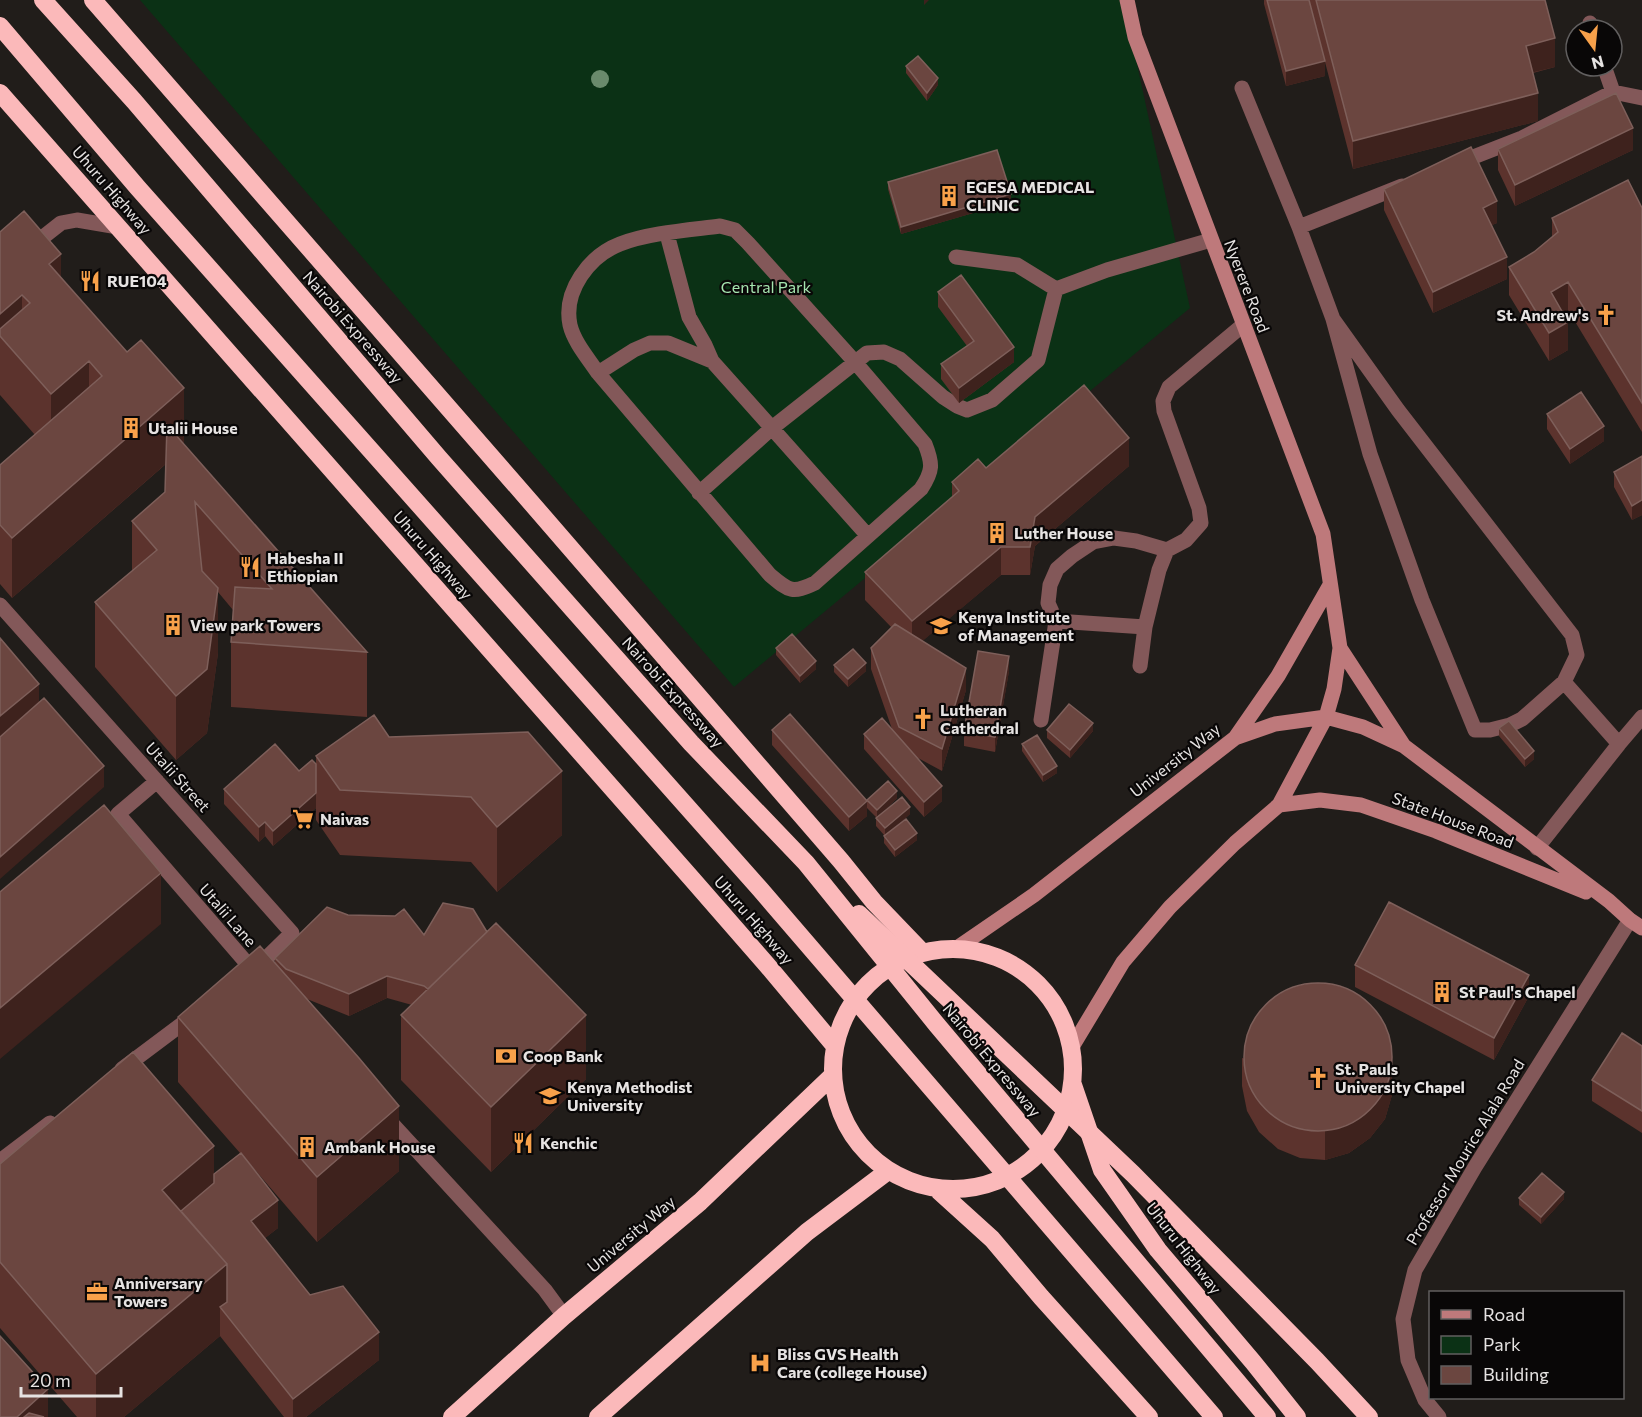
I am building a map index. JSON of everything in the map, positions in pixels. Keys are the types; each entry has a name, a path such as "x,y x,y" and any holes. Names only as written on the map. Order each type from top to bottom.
{"highway":[{"name":"Nairobi Expressway","path":"43,0 134,101 439,458 683,734 806,863 936,1025 1266,1417"},
{"path":"93,0 521,490 842,861 874,902 922,952"},
{"path":"0,26 138,188 760,889 1214,1417"},
{"name":"Uhuru Highway","path":"0,93 767,964 834,1046"},
{"path":"806,863 1132,1174 1317,1361 1369,1417"},
{"path":"957,948 989,954 1019,968 1044,988 1062,1016 1072,1047 1073,1085 1061,1124 1036,1156 1003,1179 939,1191 924,1187 888,1172 862,1150 840,1116 831,1077 834,1046 864,987 891,965 922,952 957,948"},
{"name":"University Way","path":"452,1417 564,1316 700,1202 831,1077"},
{"name":"Uhuru Highway","path":"1073,1085 1102,1170 1158,1250 1253,1362 1296,1417"},
{"path":"598,1417 807,1232 888,1172"},
{"path":"939,1191 992,1239 1149,1417"}],"street":[{"name":"Nyerere Road","path":"1126,0 1135,37 1323,534 1340,648 1334,689 1326,717"},
{"path":"1608,78 1613,92"},
{"path":"1242,88 1299,227 1333,319 1370,454 1422,600 1475,730 1490,730 1510,725 1522,719 1564,682 1577,655 1572,635 1405,419 1333,319"},
{"path":"1446,168 1522,138 1613,92 1642,98"},
{"path":"1299,227 1414,181"},
{"path":"0,271 61,223 77,220 118,227"},
{"path":"720,226 735,230 855,362 925,444 932,460 930,476 921,489 815,583 799,591 784,588 770,575 699,493 598,373 582,350 570,326 568,306 576,285 585,270 600,255 618,245 667,234 720,226"},
{"path":"667,234 688,317 705,345 712,362 868,536"},
{"path":"1056,289 1107,270 1211,240"},
{"path":"956,257 1017,265 1056,289"},
{"path":"699,493 772,428 867,353 884,352 900,359 943,397 967,410 992,400 1038,360 1056,289"},
{"path":"1140,666 1145,627 1159,570 1167,550 1186,540 1201,523 1199,508 1164,411 1163,401 1169,387 1243,325"},
{"path":"598,373 634,350 650,343 668,343 712,362"},
{"path":"1041,720 1056,621 1048,603 1050,585 1057,569 1093,542 1114,538 1136,541 1167,550"},
{"path":"1235,738 1278,676 1330,585"},
{"name":"Utalii Street","path":"0,605 292,933 248,974"},
{"path":"1056,621 1145,627"},
{"path":"1340,648 1404,746"},
{"path":"1564,682 1619,744"},
{"path":"1072,1047 1124,962 1164,915 1235,843 1279,805 1326,717"},
{"name":"University Way","path":"957,948 1034,894 1235,738 1275,724 1326,717"},
{"name":"State House Road","path":"1326,717 1363,727 1404,746 1636,924"},
{"path":"1537,848 1642,717"},
{"name":"Utalii Lane","path":"158,781 114,818 248,974 269,988"},
{"name":"State House Road","path":"1279,805 1320,800 1361,805 1436,831 1608,902"},
{"name":"Professor Mourice Alala Road","path":"1439,1417 1425,1400 1408,1360 1403,1319 1415,1270 1475,1167 1636,924"},
{"path":"112,1077 206,1006"},
{"path":"373,1103 545,1290 564,1316"},
{"path":"0,1161 65,1112"}],"green space":[{"name":"Central Park","path":"140,0 1123,0 1190,308 734,687"}],"building":[{"path":"1267,0 1309,0 1325,61 1286,71"},
{"path":"1316,0 1545,0 1555,38 1526,46 1538,93 1353,141"},
{"path":"918,56 938,78 927,93 906,66"},
{"path":"1616,93 1633,128 1515,185 1498,149"},
{"path":"1471,147 1497,201 1483,208 1507,257 1433,292 1384,189"},
{"name":"EGESA MEDICAL CLINIC","path":"997,150 1011,194 901,227 888,182"},
{"name":"St. Andrew's","path":"1628,180 1642,208 1642,403 1568,282 1551,292 1568,322 1549,333 1509,267 1534,252 1558,232 1552,218"},
{"path":"24,211 61,254 49,264 127,352 141,340 184,388 12,538 0,525 0,465 102,376 89,361 51,394 0,336 0,329 30,303 22,295 0,314 0,232"},
{"path":"961,275 1014,347 959,388 941,364 974,341 938,292"},
{"name":"Luther House","path":"1084,385 1129,438 1035,517 1030,547 1001,547 912,621 865,572 959,491 952,482 978,459 986,468"},
{"path":"1581,392 1604,426 1570,449 1547,414"},
{"path":"167,425 367,652 231,642 235,587 272,589 195,502 202,571 218,588 207,669 176,696 95,602 157,550 132,521 165,492"},
{"path":"1642,456 1642,500 1632,506 1614,472"},
{"name":"Lutheran Catherdral","path":"895,624 966,668 942,749 899,727 871,648"},
{"path":"792,634 816,661 800,676 776,648"},
{"path":"0,638 39,684 0,716"},
{"path":"853,649 866,663 848,679 834,665"},
{"path":"978,651 1009,656 995,737 964,731"},
{"path":"44,698 104,766 0,857 0,737"},
{"path":"1069,704 1093,723 1070,750 1047,730"},
{"path":"790,714 867,801 849,817 772,730"},
{"path":"374,715 389,737 528,732 562,771 497,827 471,797 340,790 316,756"},
{"path":"882,718 942,786 924,802 864,734"},
{"path":"1509,721 1534,751 1525,759 1499,728"},
{"path":"1037,735 1057,766 1043,775 1022,744"},
{"path":"275,744 299,771 312,760 316,764 316,793 273,831 265,822 259,827 224,789"},
{"path":"888,781 897,791 877,810 867,800"},
{"path":"902,797 910,807 885,828 876,818"},
{"path":"104,805 161,873 0,1008 0,892"},
{"path":"906,819 917,833 895,850 884,836"},
{"name":"St Paul's Chapel","path":"1389,902 1529,975 1494,1038 1355,965"},
{"path":"443,903 473,909 487,932 428,989 387,976 349,994 286,969 275,958 327,907 348,915 395,916 404,909 424,935"},
{"path":"496,923 586,1015 491,1107 401,1015"},
{"path":"260,946 399,1106 317,1177 178,1017"},
{"name":"St. Pauls University Chapel","path":"1318,983 1346,988 1371,1004 1387,1029 1392,1057 1387,1085 1371,1110 1346,1126 1318,1131 1290,1126 1265,1110 1249,1085 1244,1057 1249,1029 1265,1004 1290,988"},
{"path":"1622,1033 1642,1046 1642,1111 1592,1080"},
{"name":"Anniversary Towers","path":"133,1052 214,1146 162,1190 227,1264 96,1374 0,1262 0,1164"},
{"path":"241,1153 278,1200 251,1221 310,1295 343,1286 379,1332 293,1399 220,1307 227,1302 227,1264 181,1211 214,1183 214,1174"},
{"path":"1542,1173 1564,1192 1541,1217 1519,1198"},
{"path":"0,1336 48,1389 17,1417 0,1417"},
{"path":"29,1413 44,1417 24,1417"}],"place":[{"name":"EGESA MEDICAL CLINIC","path":"949,196"},
{"name":"RUE104","path":"90,281"},
{"name":"St. Andrew's","path":"1606,315"},
{"name":"Utalii House","path":"131,428"},
{"name":"Luther House","path":"997,533"},
{"name":"Habesha II Ethiopian","path":"250,567"},
{"name":"View park Towers","path":"173,625"},
{"name":"Kenya Institute of Management","path":"941,626"},
{"name":"Lutheran Catherdral","path":"923,719"},
{"name":"Naivas","path":"303,819"},
{"name":"St Paul's Chapel","path":"1442,992"},
{"name":"Coop Bank","path":"506,1056"},
{"name":"St. Pauls University Chapel","path":"1318,1078"},
{"name":"Kenya Methodist University","path":"550,1096"},
{"name":"Kenchic","path":"523,1143"},
{"name":"Ambank House","path":"307,1147"},
{"name":"Anniversary Towers","path":"97,1292"},
{"name":"Bliss GVS Health Care (college House)","path":"760,1363"}]}
